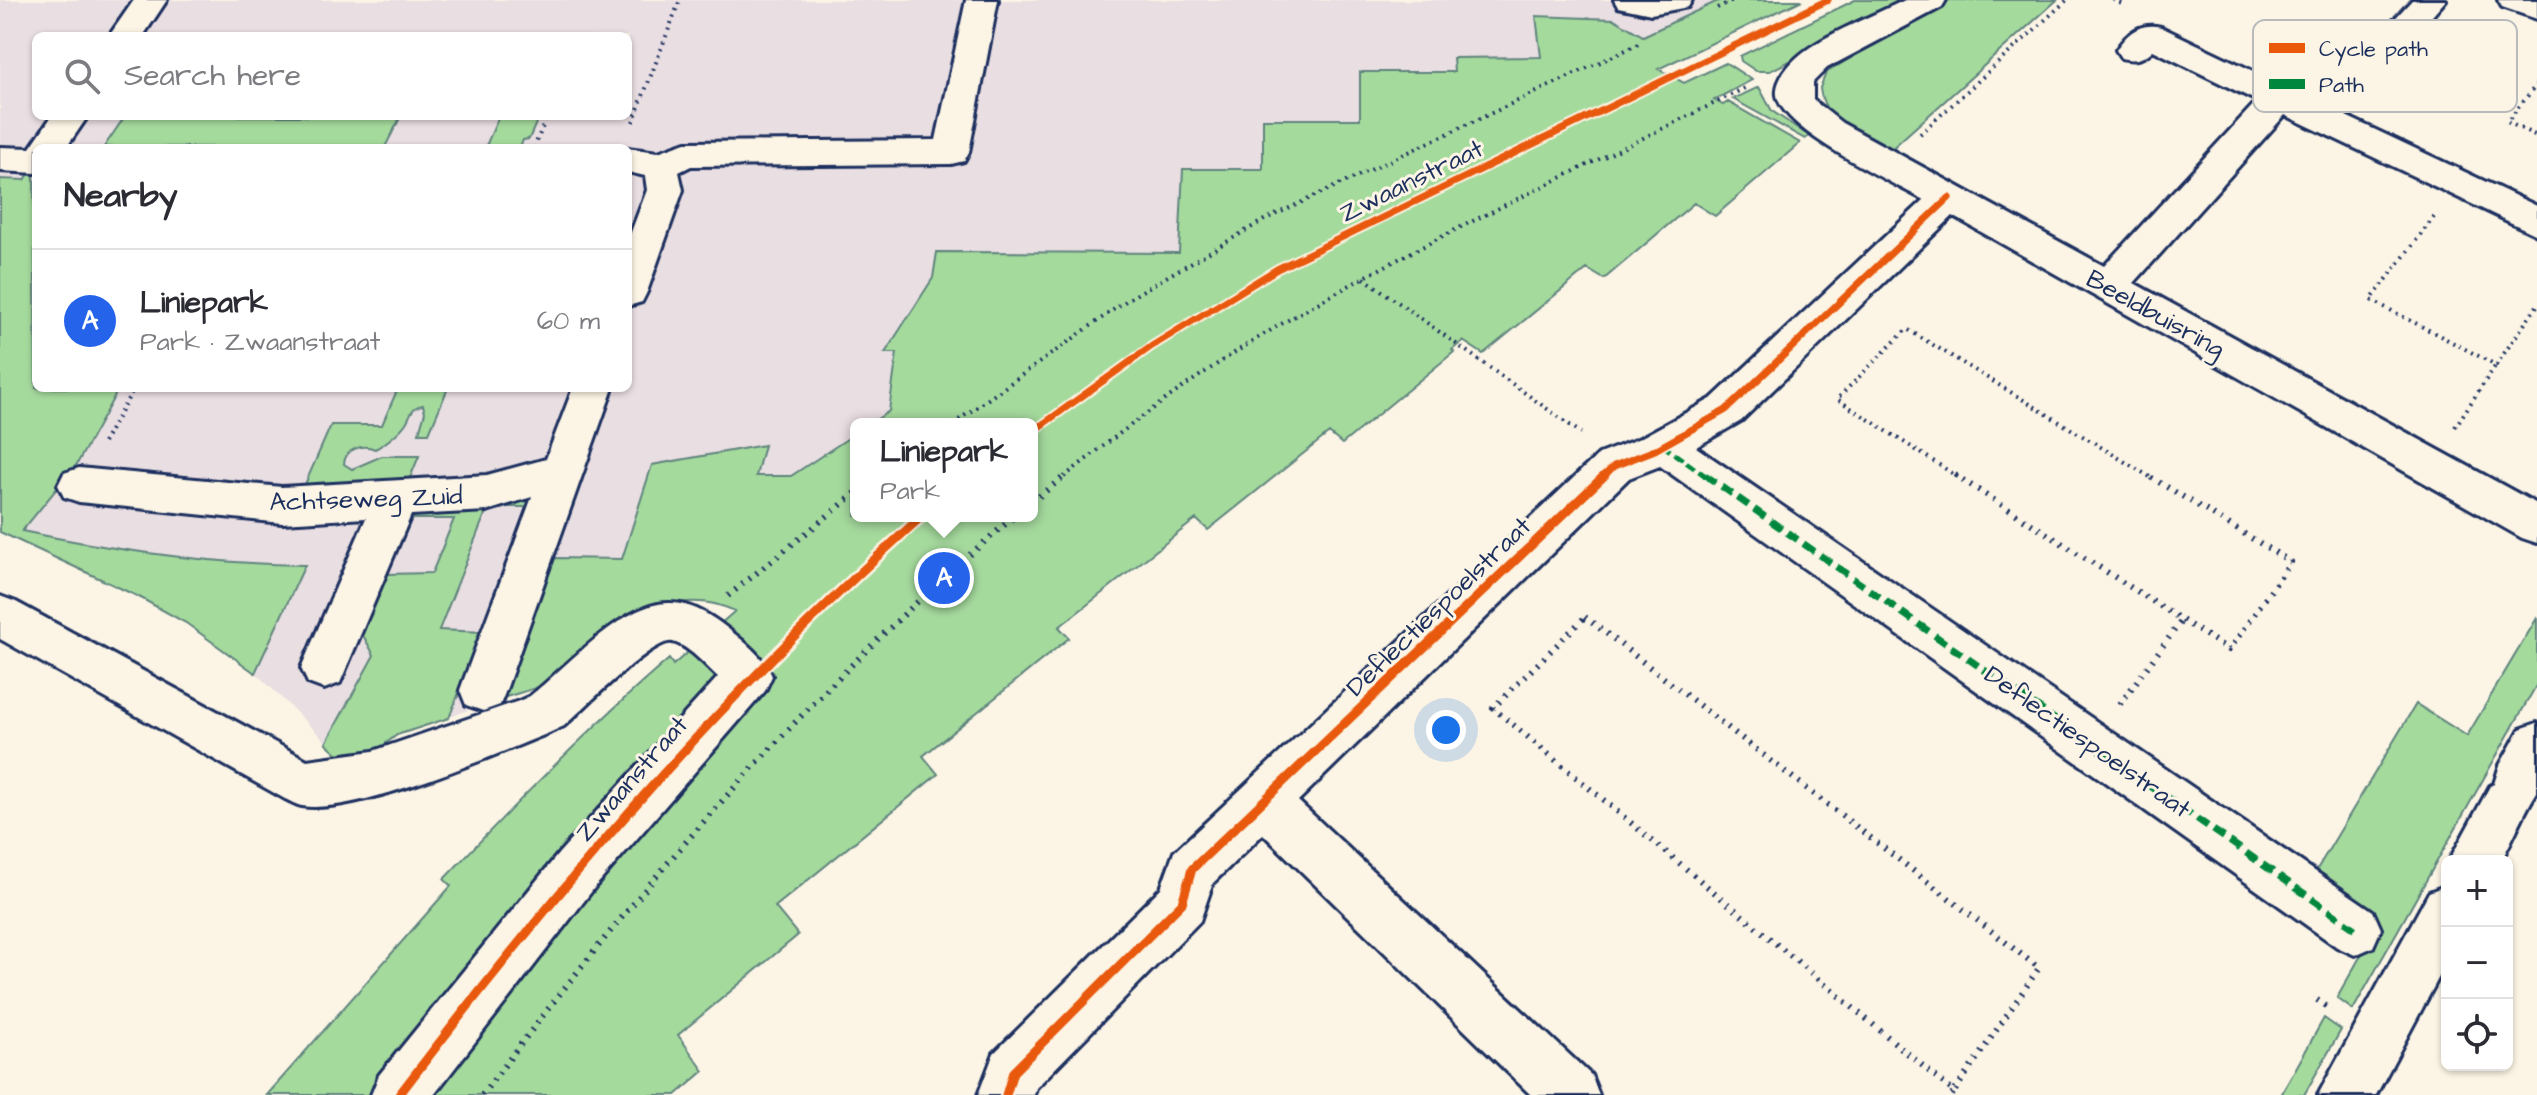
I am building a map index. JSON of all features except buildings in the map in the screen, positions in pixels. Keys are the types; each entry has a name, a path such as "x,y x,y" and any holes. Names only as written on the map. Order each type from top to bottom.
{"street":[{"path":"129,32 151,0"},
{"path":"639,152 951,152 982,0"},
{"path":"1630,0 1691,7"},
{"path":"1792,85 1815,60 1930,0"},
{"path":"2412,20 2430,0"},
{"path":"2514,0 2537,9"},
{"path":"2133,50 2149,35 2253,85"},
{"name":"Beeldbuisring","path":"1792,85 1795,102 1812,121 2537,525"},
{"path":"2108,287 2267,112"},
{"path":"2309,112 2537,222"},
{"path":"2323,119 2329,112"},
{"path":"51,144 67,120"},
{"path":"632,281 665,190 664,172 639,152"},
{"path":"0,159 32,161"},
{"name":"Deflectiespoelstraat","path":"1006,1095 1013,1072 1182,903 1192,869 1468,604 1642,453 1726,410 1949,198"},
{"path":"483,690 592,392"},
{"name":"Deflectiespoelstraat","path":"1642,453 2092,744 2355,929"},
{"name":"Achtseweg Zuid","path":"79,485 282,505 487,493 563,471"},
{"path":"324,668 396,499"},
{"path":"0,616 302,783 340,783 372,776 545,712 650,627 672,621 689,626"},
{"name":"Zwaanstraat","path":"399,1095 577,870 749,676 689,626"},
{"path":"2477,855 2520,776"},
{"path":"1264,802 1571,1095"},
{"path":"2352,1093 2441,922"}],"path":[{"path":"639,152 680,0"},
{"path":"1691,7 1734,0"},
{"path":"1917,136 2067,0"},
{"path":"961,418 1130,298 1266,219 1648,40"},
{"path":"1038,497 1192,381 1364,278 1761,80 1792,85"},
{"path":"2517,109 2537,84"},
{"path":"2515,112 2507,122 2537,136"},
{"path":"536,144 545,120"},
{"path":"2459,184 2371,300 2496,365"},
{"path":"1364,278 1642,453"},
{"path":"2454,428 2537,306"},
{"path":"1907,329 2291,562 2229,650 2182,620 1837,399 1907,329"},
{"path":"79,485 132,392"},
{"path":"689,626 850,498"},
{"path":"482,1095 585,963 715,807 808,704 863,649 1008,522"},
{"path":"1585,617 2039,968 1953,1094 1493,708 1585,617"},
{"path":"2092,744 2182,620"}],"shaded area":[{"path":"0,0 1720,0 938,418 850,418 850,481 618,602 560,678 397,735 353,768 258,675 186,623 139,597 0,532"}],"green space":[{"path":"1720,0 1802,0 1658,69 1684,83 1726,63 1752,80 1714,100 1723,105 1728,102 1800,143 1715,216 1694,203 1604,279 1587,269 1483,354 1463,341 1452,350 1454,352 1342,444 1329,433 1208,530 1196,519 1059,627 1069,638 923,756 938,774 775,907 798,935 678,1035 704,1071 676,1095 267,1095 451,886 444,879 498,822 639,685 669,659 673,665 735,611 708,603 684,602 663,608 642,618 561,677 503,698 555,558 622,559 652,465 764,445 756,476 791,476 850,437 850,522 1038,522 1038,418 879,418 889,411 897,353 885,353 933,278 937,252 1179,253 1183,169 1263,169 1263,119 1360,119 1360,72 1454,72 1453,58 1541,57 1536,16 1614,19 1643,36"},
{"path":"1855,0 1912,0 1770,71 1756,71 1741,61 1740,56"},
{"path":"1949,0 2057,0 1888,152 1845,127 1828,110 1823,100 1820,88 1826,73 1857,54 1869,41"},
{"path":"1759,87 1772,111 1809,136 1805,139 1733,99"},
{"path":"122,120 399,120 387,144 106,144"},
{"path":"497,120 537,120 529,139 523,140 522,144 487,144"},
{"path":"32,169 32,392 117,392 77,464 22,531 163,555 305,565 255,673 186,623 139,597 0,532 0,179 25,180"},
{"path":"396,392 446,392 429,433 419,433 425,412 423,405 416,407 388,441 375,449 365,447 351,451 344,464 352,469 382,456 419,456 410,478 447,479 302,491 331,425 382,425"},
{"path":"533,495 529,507 488,507 439,630 483,632 449,718 397,735 353,768 326,743 374,655 359,628 386,574 432,573 454,519 413,519 416,512"},
{"path":"2537,618 2537,684 2353,1010 2337,998 2374,932 2307,886 2416,704 2467,736"},
{"path":"2324,1018 2341,1030 2304,1095 2281,1095"}],"marked path":[{"path":"1662,445 2355,929"}],"cycle path":[{"path":"1038,428 1152,346 1277,269 1828,0"},
{"path":"1006,1095 1013,1072 1182,903 1192,869 1614,466 1655,450 1726,410 1949,198"},
{"path":"399,1095 519,941 645,791 778,649 915,522"}],"place":[{"name":"Liniepark","path":"944,578"}]}
